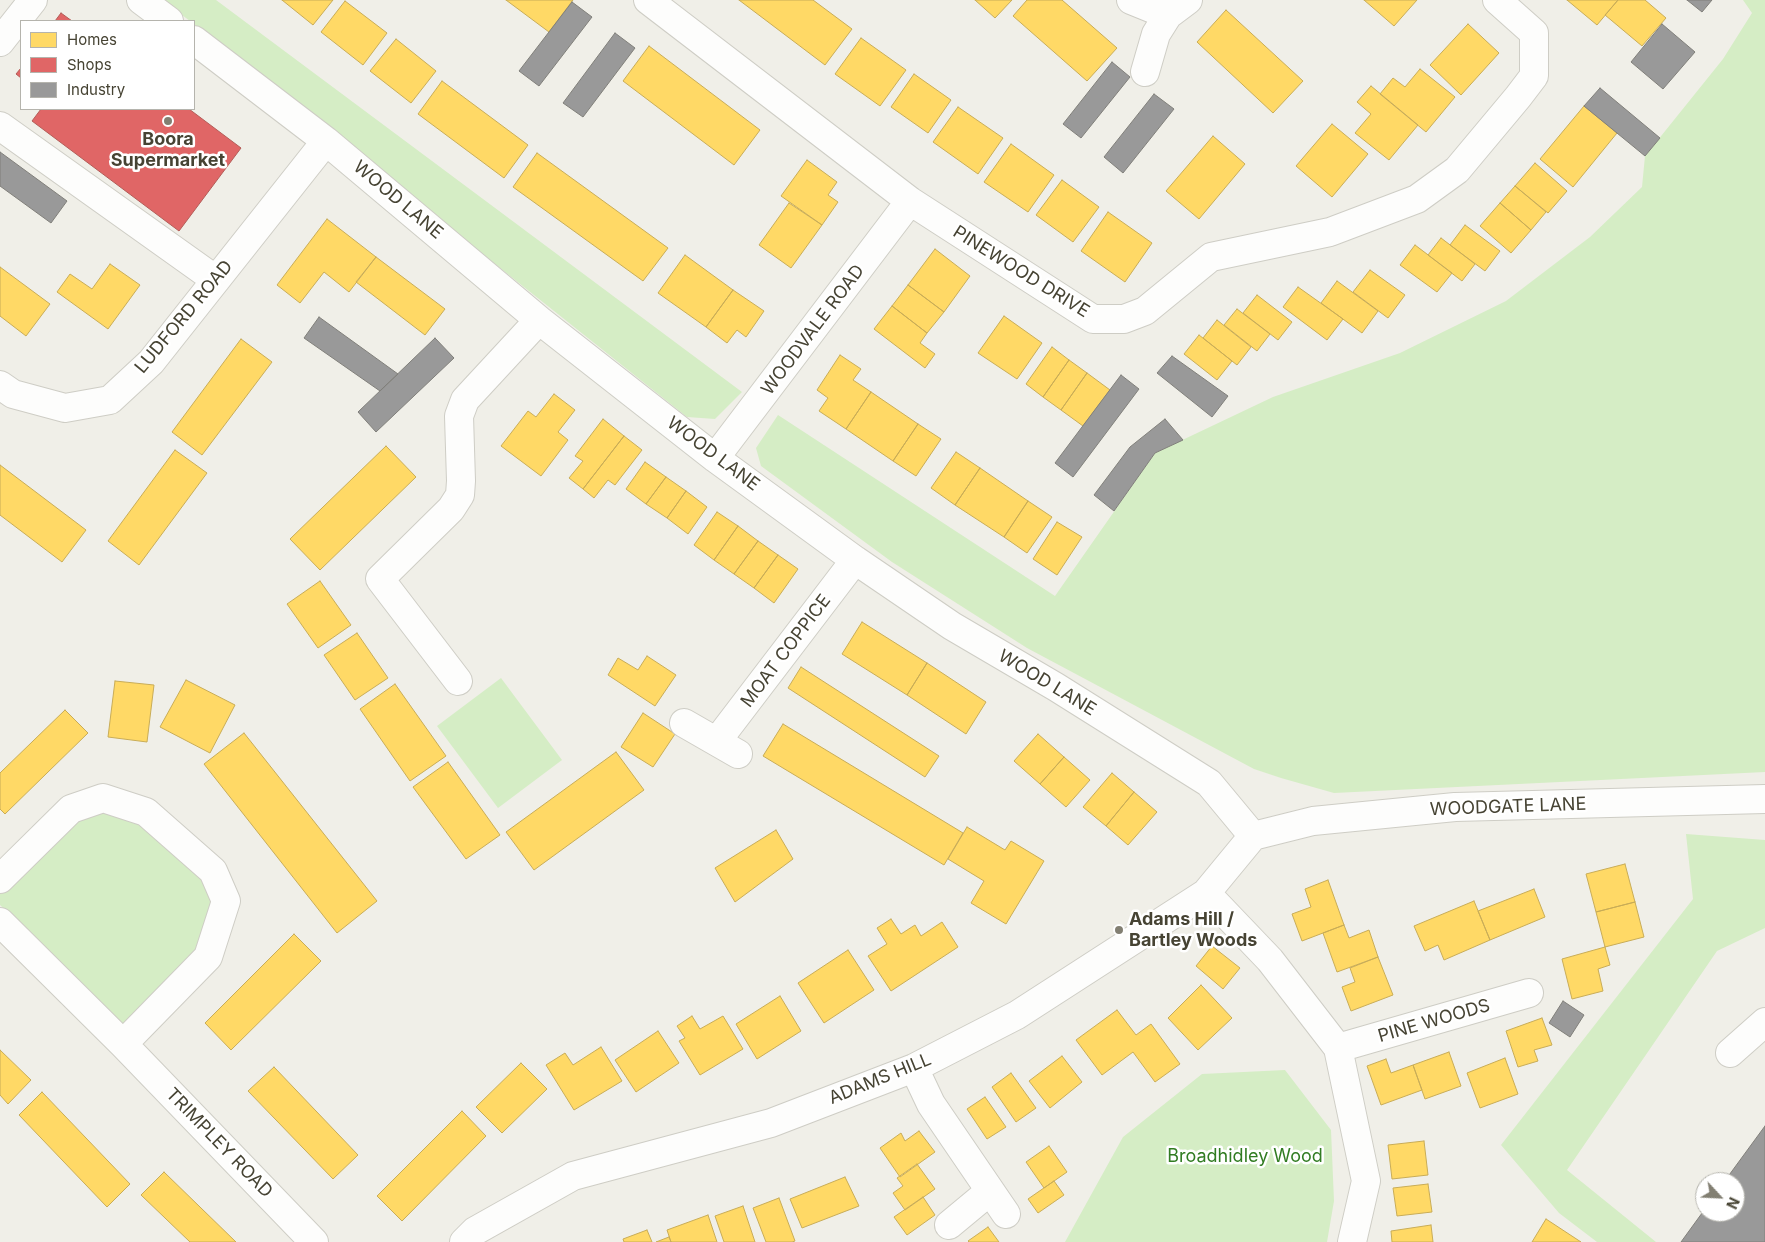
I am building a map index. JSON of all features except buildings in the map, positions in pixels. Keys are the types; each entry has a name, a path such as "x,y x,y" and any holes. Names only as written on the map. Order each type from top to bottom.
{"street":[{"path":"0,42 33,0"},
{"path":"141,0 168,20"},
{"path":"1131,0 1178,7"},
{"name":"PINEWOOD DRIVE","path":"666,5 910,201 1093,319 1124,319 1145,311 1211,257 1330,232 1417,198 1457,170 1534,76 1534,33 1496,0"},
{"path":"1145,72 1156,34 1178,7"},
{"name":"WOOD LANE","path":"195,41 326,141 539,320 716,458 855,560 952,626 1056,687 1209,783 1253,836"},
{"path":"0,126 216,280"},
{"name":"LUDFORD ROAD","path":"0,385 13,394 65,408 110,400 151,362 326,141"},
{"name":"WOODVALE ROAD","path":"716,458 910,201"},
{"path":"458,681 380,580 451,509 460,495 459,416 465,400 539,320"},
{"name":"MOAT COPPICE","path":"684,723 727,748 855,560"},
{"path":"0,879 71,810 102,798 146,812 213,871 226,901 208,957 123,1044"},
{"name":"WOODGATE LANE","path":"1253,836 1313,821 1455,807 1765,799"},
{"name":"ADAMS HILL","path":"464,1242 475,1231 573,1176 771,1123 914,1068 1017,1015 1206,893 1253,836"},
{"path":"1206,893 1270,960 1338,1048 1366,1181 1352,1242"},
{"name":"TRIMPLEY ROAD","path":"0,922 123,1044 314,1242"},
{"name":"PINE WOODS","path":"1338,1048 1529,993"},
{"path":"1730,1053 1765,1022"},
{"path":"914,1068 931,1104 1006,1214"},
{"path":"949,1224 990,1191"}],"green space":[{"path":"162,0 216,0 742,392 715,419 687,417 195,25 195,20 189,20"},
{"path":"1743,0 1765,0 1765,772 1334,793 1281,778 1254,769 1027,648 892,562 761,466 756,448 778,415 1055,596 1155,453 1273,397 1400,353 1506,301 1590,237 1642,187 1645,156 1723,59 1752,13"},
{"path":"501,678 562,760 498,808 437,726"},
{"path":"106,807 145,819 205,873 216,900 200,950 124,1028 0,905 0,893 77,817"},
{"path":"1686,834 1765,840 1765,928 1717,951 1567,1170 1656,1242 1597,1242 1559,1213 1501,1145 1693,899"},
{"name":"Broadhidley Wood","path":"1285,1070 1331,1130 1334,1201 1327,1242 1065,1242 1123,1137 1202,1074"}],"place":[{"name":"Boora Supermarket","path":"168,121"},
{"name":"Adams Hill / Bartley Woods","path":"1119,930"}]}
